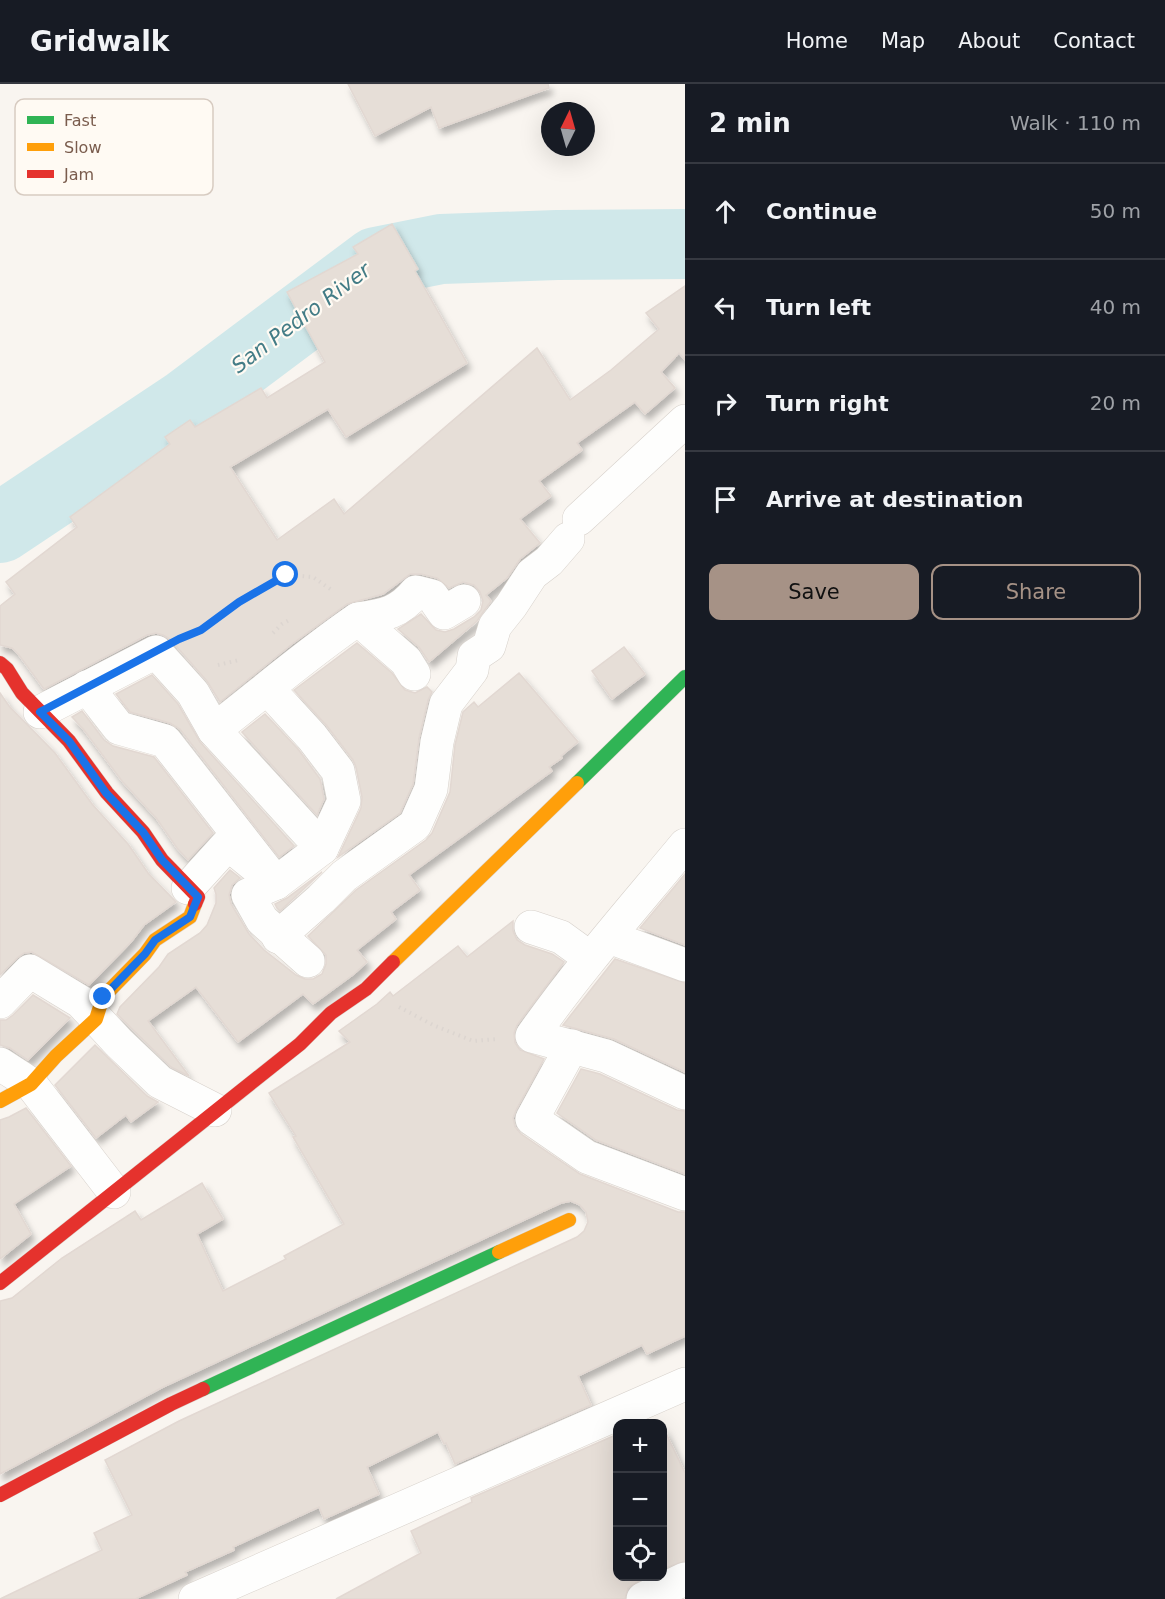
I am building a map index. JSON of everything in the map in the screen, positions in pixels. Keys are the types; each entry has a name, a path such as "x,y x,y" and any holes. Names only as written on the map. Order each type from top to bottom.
{"street":[{"path":"278,937 344,876 415,825 431,789 437,742 446,704 472,670 474,656 489,646 495,626 532,574 549,561 574,529 685,420"},
{"path":"214,730 323,643 358,620 392,613 409,601 416,592 432,596 444,613 464,601"},
{"path":"358,620 406,661 414,674"},
{"path":"40,712 156,652 193,693 214,730 322,848"},
{"path":"0,663 40,712 69,741 106,793 143,832 162,860 198,897 190,917 155,940 145,954 103,997 96,1019 30,1084 0,1101"},
{"path":"0,1282 300,1044 331,1013 366,989 685,677"},
{"path":"87,687 119,728 165,741 276,883"},
{"path":"268,689 312,737 338,771 344,801 322,848 276,883 248,895 262,920 308,962"},
{"path":"188,888 228,844 276,883"},
{"path":"685,846 560,996 532,1036 606,1056 685,1093"},
{"path":"531,927 600,947 685,965"},
{"path":"0,1002 30,971 81,1002 160,1082 215,1110"},
{"path":"572,1046 532,1119 587,1157 685,1194"},
{"path":"0,1064 30,1084 114,1192"},
{"path":"0,1495 171,1404 569,1220"},
{"path":"195,1599 685,1384"},
{"path":"643,1599 685,1579"}],"path":[{"path":"156,652 201,630 239,602 286,575 313,577 344,598 358,620"},
{"path":"322,596 330,588"},
{"path":"268,637 282,624 297,616"},
{"path":"182,681 209,666 236,662 244,656"},
{"path":"366,989 433,1025 472,1041 532,1036"}],"building":[{"path":"348,84 548,84 549,88 439,128 431,107 375,136"},
{"path":"392,224 418,269 415,271 467,363 346,437 328,409 230,467 277,540 334,499 344,514 537,348 570,400 611,370 659,329 646,313 685,286 685,360 679,353 661,372 675,388 645,414 635,402 577,443 582,450 539,481 551,496 520,519 540,543 520,559 507,578 486,595 491,601 477,621 429,662 419,647 398,629 421,614 436,630 445,632 454,629 481,610 483,601 474,585 463,582 449,588 437,578 410,574 383,594 347,604 292,644 220,702 207,681 170,639 156,633 147,635 44,689 12,648 0,645 0,606 15,594 6,582 77,527 70,517 170,444 165,437 190,420 195,427 261,388 267,398 325,362 287,292 358,254 353,247"},
{"path":"357,643 392,673 405,690 415,693 427,687 432,692 419,738 413,784 400,813 338,857 361,808 362,797 356,767 327,726 294,690"},
{"path":"624,647 645,674 612,699 592,671"},
{"path":"519,673 578,742 549,767 552,771 409,875 420,890 391,912 396,919 357,950 367,962 354,974 313,1004 303,994 238,1042 196,987 148,1021 189,1076 171,1067 117,1014 120,1007 159,967 168,954 200,933 207,925 216,903 214,888 230,870 240,878 232,885 229,895 231,904 249,934 264,950 296,975 305,979 313,979 322,974 326,964 326,955 308,936 356,890 426,840 432,833 450,792 455,745 463,712 474,702 478,707"},
{"path":"152,675 178,704 200,742 294,846 279,857 180,729 170,723 130,712 116,694"},
{"path":"0,693 9,706 55,753 92,804 128,844 148,873 176,902 144,925 131,942 89,985 32,952 24,953 17,958 0,975"},
{"path":"82,711 104,740 113,746 154,757 213,833 188,860 72,717"},
{"path":"265,714 298,749 320,779 324,799 317,815 242,732"},
{"path":"322,872 280,911 277,908 275,904"},
{"path":"685,874 685,945 640,928"},
{"path":"513,921 513,931 517,940 552,954 564,962 517,1025 514,1033 515,1043 520,1050 544,1059 516,1110 513,1118 515,1127 521,1134 580,1174 678,1212 685,1212 685,1336 647,1354 642,1345 578,1376 591,1405 455,1464 446,1443 444,1444 438,1432 367,1467 379,1494 324,1519 319,1507 233,1547 234,1550 185,1572 187,1575 135,1599 0,1599 102,1550 94,1533 132,1515 105,1460 179,1421 577,1237 584,1231 588,1222 586,1212 580,1205 571,1201 561,1203 163,1387 0,1474 0,1301 12,1298 62,1258 135,1211 141,1220 202,1183 223,1219 197,1234 223,1291 286,1259 284,1256 344,1224 293,1137 296,1136 269,1093 350,1042 339,1031 390,992 393,996 458,946 467,957"},
{"path":"615,959 685,983 685,1072 614,1039 563,1025"},
{"path":"33,995 70,1018 28,1060 10,1048 0,1045 0,1020 6,1020 13,1015"},
{"path":"95,1045 147,1096 158,1102 131,1122 126,1115 96,1138 55,1085"},
{"path":"581,1069 600,1074 677,1110 685,1111 685,1174 596,1140 557,1113"},
{"path":"26,1108 71,1166 14,1204 31,1234 0,1259 0,1120"},
{"path":"667,1435 685,1473 685,1561 667,1568"},
{"path":"613,1436 613,1581 639,1581 628,1588 625,1599 336,1599 421,1553 411,1531 472,1502 471,1498"}],"waterway":[{"name":"San Pedro River","path":"0,528 185,405 376,262 441,249 685,244"}],"traffic: fast":[{"path":"577,783 685,677"},
{"path":"203,1389 499,1252"}],"traffic: slow":[{"path":"393,962 577,783"},
{"path":"0,1101 31,1084 56,1056 96,1019 103,997 145,954 155,940 190,917 195,904"},
{"path":"499,1252 569,1220"}],"traffic: jam":[{"path":"0,663 7,669 22,693 69,741 107,793 143,832 162,860 198,897 195,904"},
{"path":"0,1283 300,1044 331,1013 366,989 393,962"},
{"path":"0,1495 203,1389"}],"route":[{"path":"103,997 145,954 155,940 190,917 198,897 162,860 143,832 106,793 69,741 40,712 179,639 201,630 239,602 286,575"}]}
